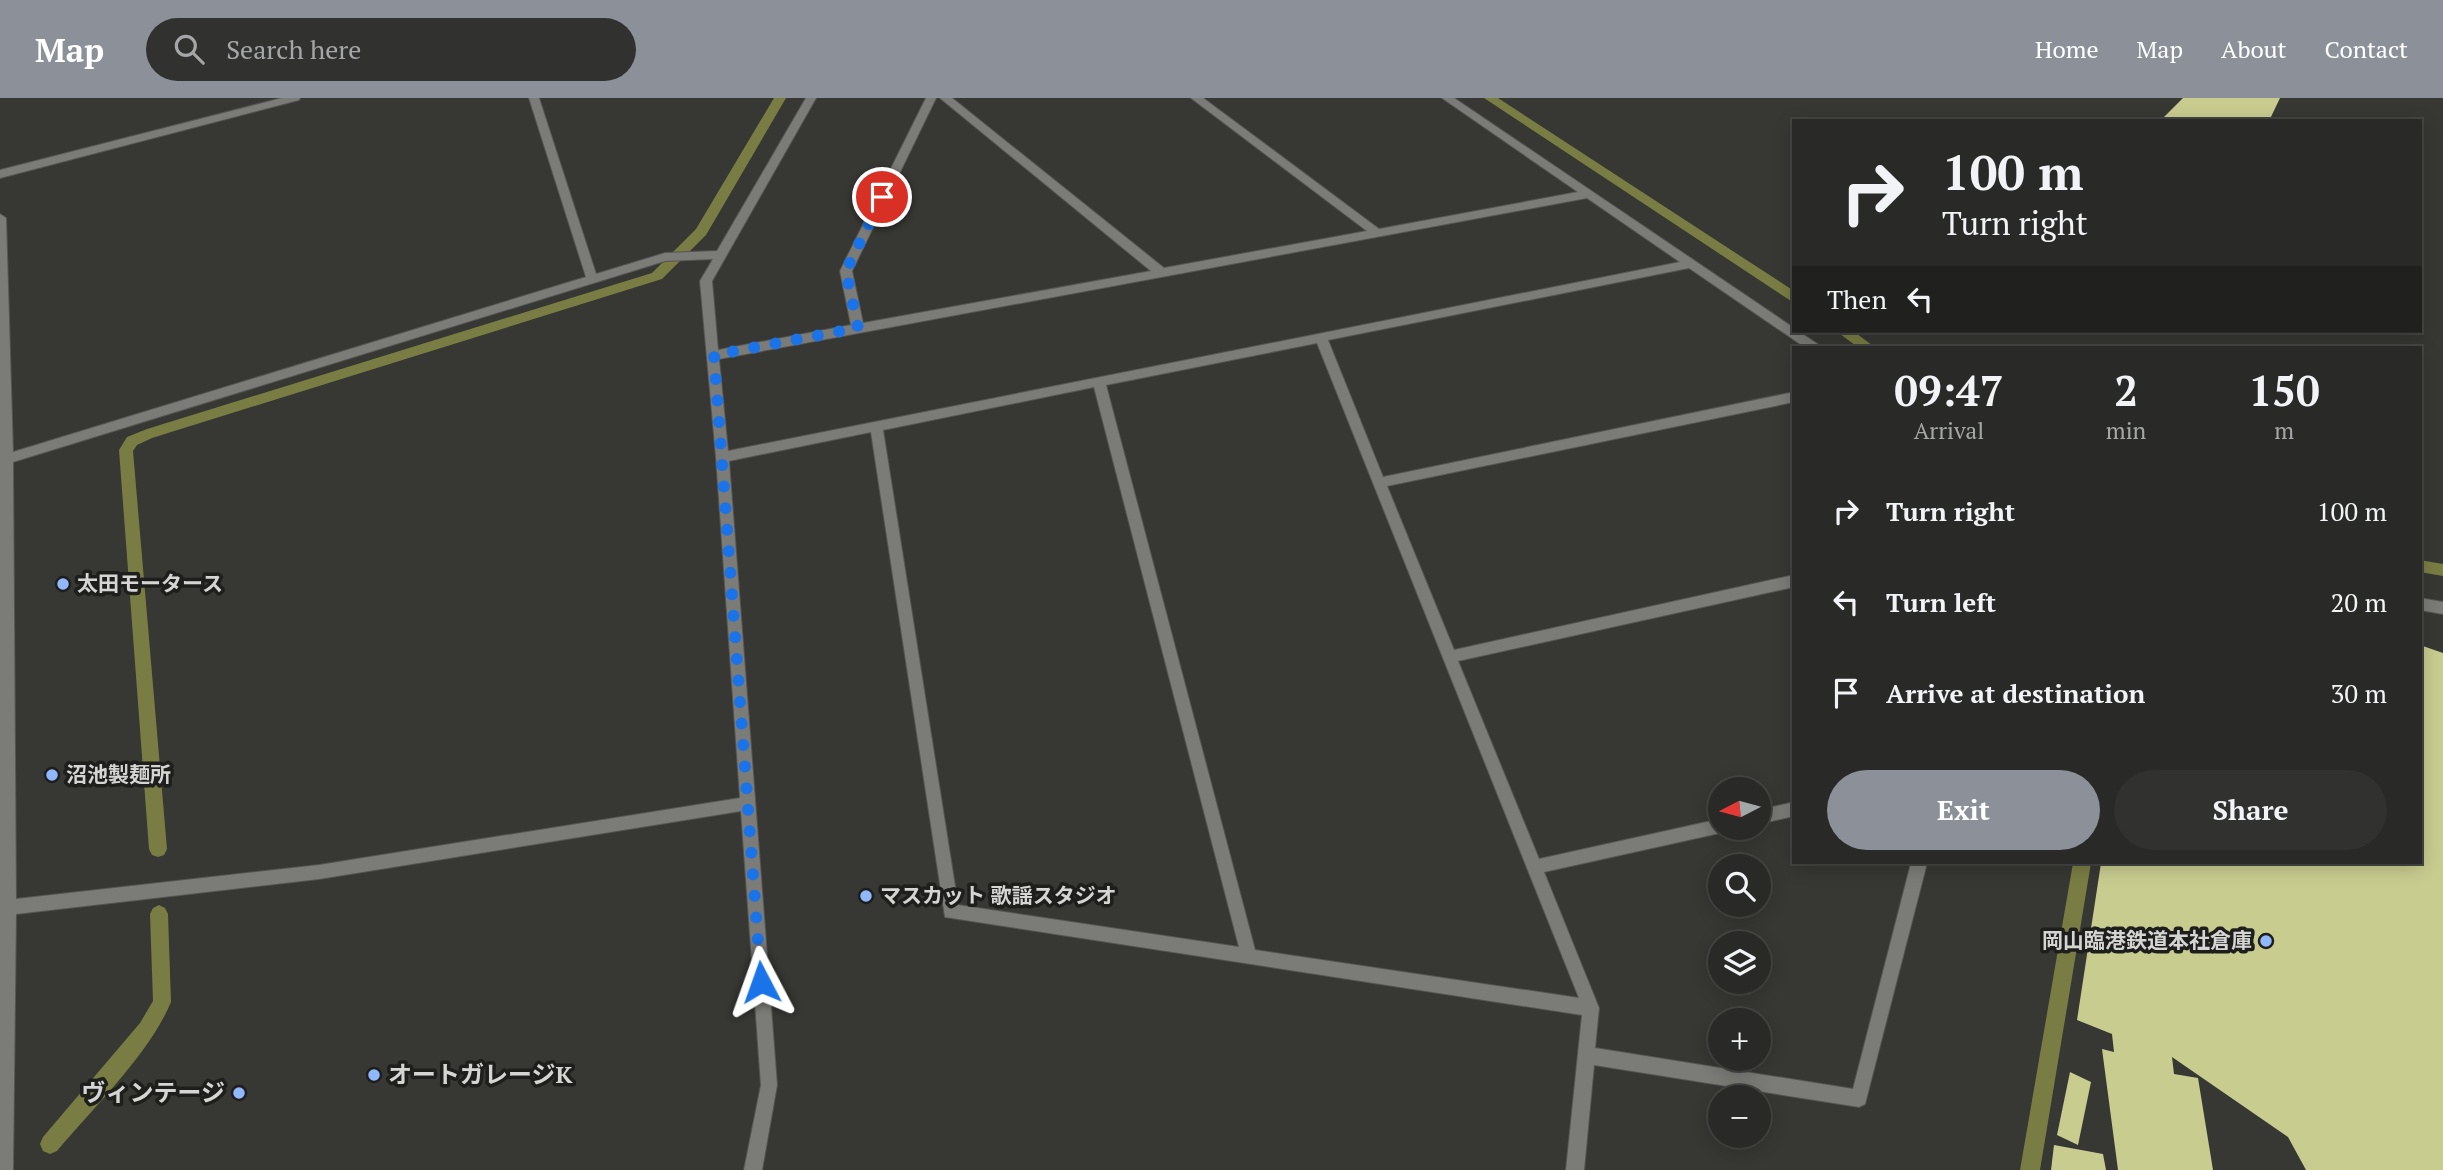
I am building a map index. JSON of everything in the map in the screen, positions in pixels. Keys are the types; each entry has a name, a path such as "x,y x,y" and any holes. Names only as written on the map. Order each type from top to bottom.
{"street":[{"path":"0,174 295,98"},
{"path":"534,98 592,278"},
{"path":"753,1170 769,1085 722,457 706,281 811,98"},
{"path":"858,328 846,271 931,98"},
{"path":"944,98 1162,273"},
{"path":"1196,98 1377,233"},
{"path":"1447,98 1792,333"},
{"path":"714,355 1590,194"},
{"path":"0,218 8,458 4,861 10,907 4,1170"},
{"path":"8,458 665,257 720,255"},
{"path":"722,457 1688,264"},
{"path":"1792,333 1812,346"},
{"path":"1320,336 1591,1008 1575,1170"},
{"path":"1100,381 1249,956"},
{"path":"1379,483 1792,397"},
{"path":"876,426 951,912 1591,1008"},
{"path":"1451,657 1792,581"},
{"path":"2422,604 2443,608"},
{"path":"10,907 319,872 749,803"},
{"path":"1771,814 1792,809"},
{"path":"1534,867 1708,828"},
{"path":"1586,1055 1860,1098 1919,864"}],"building":[{"path":"2183,98 2280,98 2270,119 2162,119"},
{"name":"岡山臨港鉄道本社倉庫","path":"2422,646 2443,653 2443,1170 2306,1170 2288,1137 2172,1057 2174,1074 2198,1078 2213,1170 2118,1170 2102,1049 2114,1052 2112,1034 2077,1020 2101,864 2422,864"},
{"path":"2070,1072 2091,1082 2078,1145 2057,1135"},
{"path":"2054,1145 2103,1154 2106,1170 2051,1170"}],"waterway":[{"path":"158,849 126,450 132,441 147,434 657,276 701,232 780,98"},
{"path":"1490,98 1792,297"},
{"path":"1846,333 1866,346"},
{"path":"2422,566 2443,570"},
{"path":"2030,1170 2082,864"},
{"path":"50,1144 147,1030 162,1002 159,914"}],"place":[{"name":"太田モータース","path":"63,584"},
{"name":"沼池製麺所","path":"52,775"},
{"name":"マスカット 歌謡スタジオ","path":"866,896"},
{"name":"岡山臨港鉄道本社倉庫","path":"2266,941"},
{"name":"オートガレージK","path":"374,1075"},
{"name":"ヴィンテージ","path":"239,1093"}],"route":[{"path":"761,982 714,355 858,328 846,271 882,197"}]}
